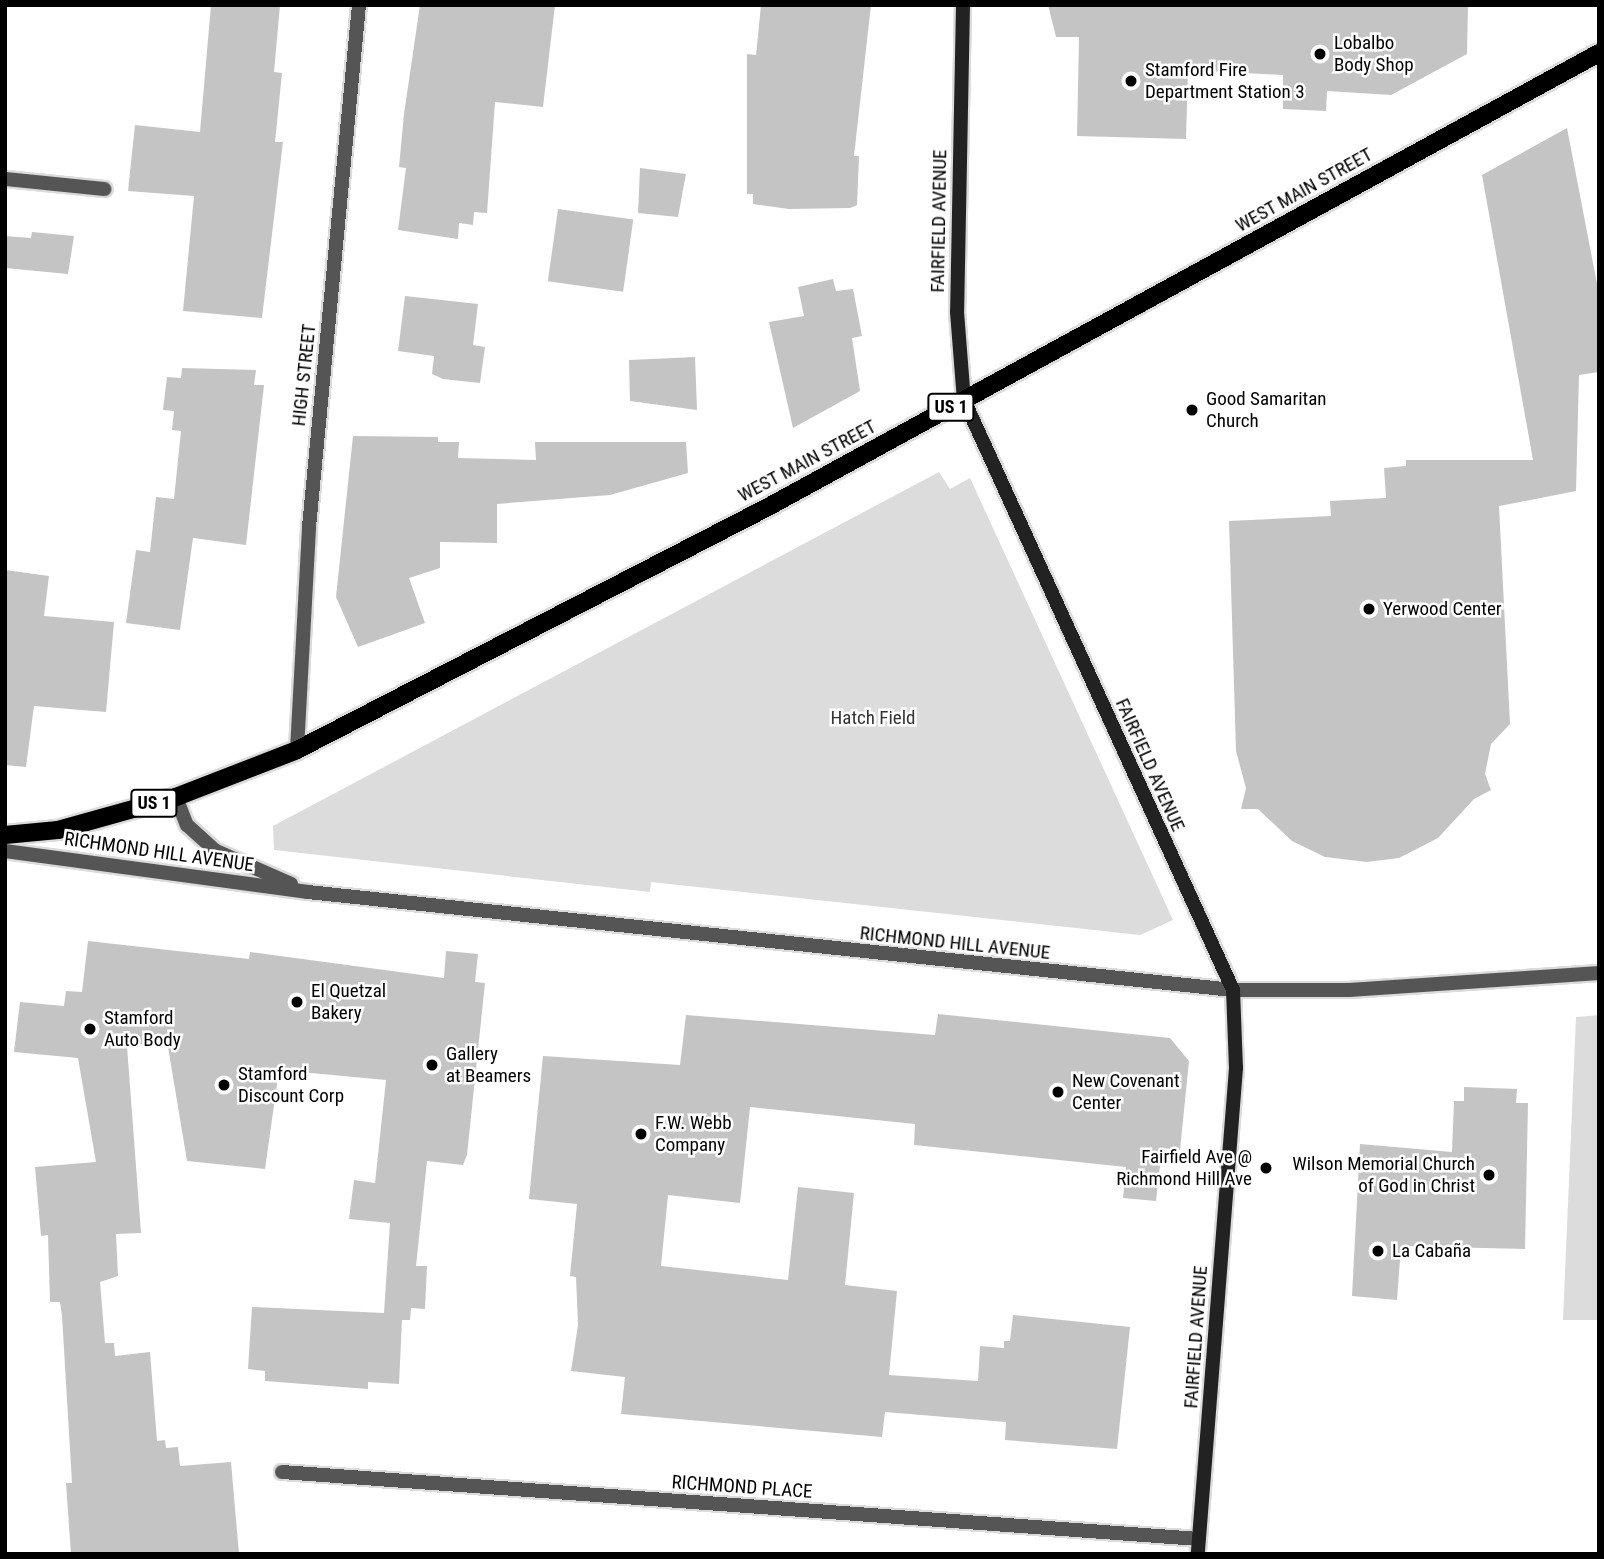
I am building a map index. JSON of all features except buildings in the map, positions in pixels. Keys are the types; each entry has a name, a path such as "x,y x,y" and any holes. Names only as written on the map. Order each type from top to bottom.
{"main road":[{"name":"FAIRFIELD AVENUE","path":"963,5 957,312 964,400 1233,990 1236,1068 1198,1546"},
{"name":"WEST MAIN STREET","path":"5,835 58,831 176,797 297,750 964,400 1599,53"}],"street":[{"name":"HIGH STREET","path":"297,750 309,527 359,5"},
{"path":"5,179 104,189"},
{"name":"RICHMOND HILL AVENUE","path":"176,797 187,825 216,851 308,891"},
{"name":"RICHMOND HILL AVENUE","path":"5,851 308,891 1233,990 1349,990 1599,973"},
{"name":"RICHMOND PLACE","path":"282,1472 1198,1546"}],"green space":[{"name":"Hatch Field","path":"939,472 950,489 970,478 1173,920 1140,935 651,882 650,892 274,850 273,826"},
{"path":"1599,1015 1599,1320 1563,1320 1576,1017"}],"place":[{"name":"Lobalbo Body Shop","path":"1320,54"},
{"name":"Stamford Fire Department Station 3","path":"1131,81"},
{"name":"Good Samaritan Church","path":"1192,410"},
{"name":"Yerwood Center","path":"1369,609"},
{"name":"El Quetzal Bakery","path":"297,1002"},
{"name":"Stamford Auto Body","path":"90,1029"},
{"name":"Gallery at Beamers","path":"432,1065"},
{"name":"Stamford Discount Corp","path":"224,1085"},
{"name":"New Covenant Center","path":"1058,1092"},
{"name":"F.W. Webb Company","path":"641,1134"},
{"name":"Fairfield Ave @ Richmond Hill Ave","path":"1266,1168"},
{"name":"Wilson Memorial Church of God in Christ","path":"1489,1175"},
{"name":"La Cabaña","path":"1378,1251"}]}
